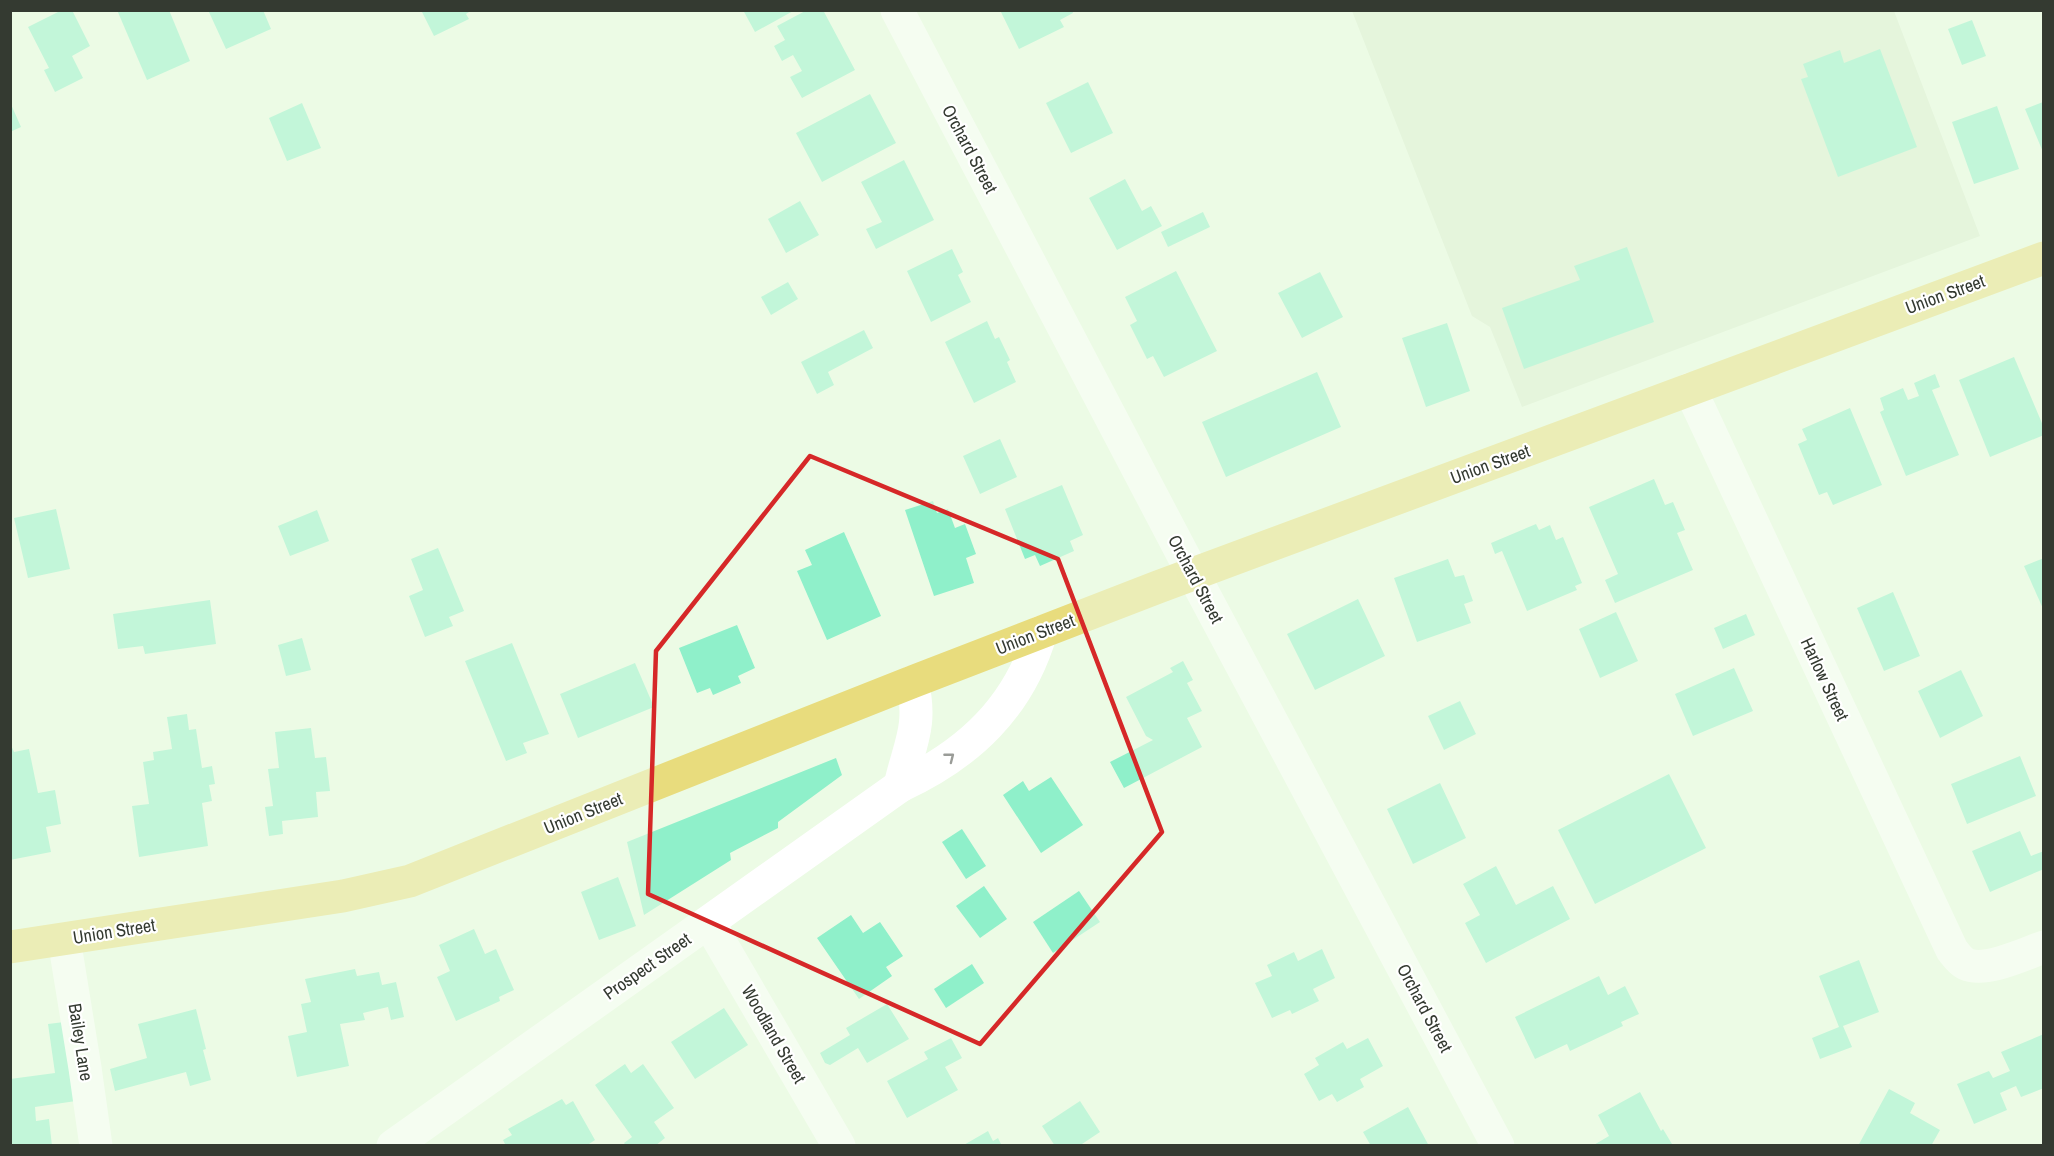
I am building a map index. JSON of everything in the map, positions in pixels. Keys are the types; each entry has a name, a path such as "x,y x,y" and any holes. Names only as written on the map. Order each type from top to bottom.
{"main road":[{"name":"Union Street","path":"10,947 343,896 410,881 912,682 1193,574 2043,258"}],"street":[{"name":"Orchard Street","path":"897,10 1193,574 1498,1146"},
{"name":"Harlow Street","path":"1690,389 1944,937 1959,959 1976,966 1991,965 2043,947"},
{"name":"Prospect Street","path":"393,1146 900,786 926,774 949,759 1000,713 1024,677 1041,632"},
{"path":"900,786 917,722 912,682"},
{"name":"Woodland Street","path":"709,923 839,1146"},
{"name":"Bailey Lane","path":"64,939 96,1146"}],"highlighted area":[{"path":"810,456 1058,559 1162,832 980,1044 648,894 656,651"}],"shaded area":[{"path":"1352,11 1894,11 1980,236 1522,407 1490,327 1472,316"}],"building":[{"path":"62,10 72,10 90,46 72,56 83,78 55,92 44,70 49,68 28,27"},
{"path":"117,10 169,10 190,61 147,80"},
{"path":"208,10 263,10 271,29 226,49"},
{"path":"421,10 472,10 466,14 469,19 434,36"},
{"path":"743,10 795,10 755,32"},
{"path":"807,10 823,10 855,70 802,98 790,77 802,71 793,55 782,61 774,46 785,40 777,26"},
{"path":"1000,10 1072,10 1073,13 1060,20 1064,27 1019,49"},
{"path":"1972,20 1986,56 1962,65 1948,29"},
{"path":"1880,49 1917,147 1838,177 1801,79 1808,77 1803,64 1840,50 1844,63"},
{"path":"1088,82 1113,133 1071,153 1046,103"},
{"path":"870,94 896,143 822,182 796,133"},
{"path":"10,102 21,127 10,132"},
{"path":"2043,102 2043,152 2025,109"},
{"path":"302,103 321,148 287,161 269,118"},
{"path":"1997,106 2019,169 1974,184 1952,122"},
{"path":"904,160 934,220 876,249 866,229 882,222 861,182"},
{"path":"1125,179 1142,211 1151,206 1162,226 1117,250 1089,198"},
{"path":"800,201 819,235 786,253 768,219"},
{"path":"1203,212 1210,227 1168,247 1161,232"},
{"path":"1627,247 1654,322 1524,369 1502,308 1580,280 1574,266"},
{"path":"952,249 963,272 958,275 971,302 931,322 907,271"},
{"path":"1176,271 1217,351 1164,377 1153,356 1147,359 1130,325 1137,321 1125,297"},
{"path":"1320,272 1343,317 1302,338 1278,293"},
{"path":"788,282 798,299 771,315 761,297"},
{"path":"987,321 995,339 999,337 1010,360 1007,362 1016,382 974,403 945,342"},
{"path":"1447,323 1470,391 1426,407 1402,338"},
{"path":"864,330 873,348 828,372 834,385 817,394 801,362"},
{"path":"2014,357 2044,428 2044,435 1990,457 1959,380"},
{"path":"1317,372 1341,427 1226,477 1202,422"},
{"path":"1935,374 1940,387 1932,390 1959,455 1906,476 1880,412 1884,410 1880,398 1903,388 1908,400 1919,396 1914,383"},
{"path":"1850,408 1882,485 1833,505 1827,492 1819,495 1798,444 1807,440 1802,429"},
{"path":"1000,439 1017,477 980,494 963,456"},
{"path":"1654,479 1665,505 1673,502 1685,530 1677,533 1693,570 1615,603 1605,580 1618,574 1589,507"},
{"path":"1062,485 1083,535 1070,541 1074,551 1040,566 1035,555 1025,559 1005,509"},
{"path":"933,501 937,513 948,509 955,528 965,524 976,554 966,558 974,583 934,596 905,510"},
{"path":"56,509 70,569 28,578 14,518"},
{"path":"317,510 329,541 290,556 278,526"},
{"path":"1536,524 1539,530 1550,525 1556,540 1563,537 1582,583 1575,586 1577,590 1527,611 1502,551 1495,554 1491,543"},
{"path":"844,532 881,616 827,640 797,571 812,565 805,550"},
{"path":"438,548 464,611 449,617 453,626 425,637 409,596 423,590 411,559"},
{"path":"2044,558 2044,611 2024,566"},
{"path":"1448,559 1455,577 1464,575 1473,601 1464,604 1471,623 1417,642 1394,578"},
{"path":"1893,592 1920,656 1884,671 1857,608"},
{"path":"1358,599 1385,656 1315,690 1287,634"},
{"path":"210,600 216,644 145,654 143,646 118,649 113,614"},
{"path":"1616,612 1638,661 1600,678 1579,629"},
{"path":"1746,614 1755,635 1723,649 1714,628"},
{"path":"737,625 755,668 738,676 741,683 713,695 710,688 697,693 679,648"},
{"path":"302,638 311,670 286,676 278,645"},
{"path":"512,643 549,734 523,743 527,753 506,761 465,661"},
{"path":"1183,661 1193,680 1187,683 1202,711 1187,718 1202,747 1124,788 1110,762 1153,740 1146,736 1126,697 1173,672 1170,668"},
{"path":"635,663 654,707 578,738 560,694"},
{"path":"1734,668 1753,711 1693,736 1675,694"},
{"path":"1961,670 1983,716 1940,738 1918,691"},
{"path":"1460,701 1476,734 1444,750 1428,716"},
{"path":"187,714 189,730 196,729 202,768 212,766 215,784 209,785 212,801 202,803 208,846 139,857 132,806 149,804 143,762 154,760 153,752 172,749 167,717"},
{"path":"311,728 315,758 326,757 330,791 316,792 318,817 282,821 283,834 269,836 265,807 273,806 268,769 279,768 275,732"},
{"path":"10,743 14,752 29,749 38,793 55,790 61,824 46,827 51,852 10,860"},
{"path":"2020,756 2036,796 1967,824 1951,784"},
{"path":"836,758 842,775 778,822 778,828 730,853 731,860 644,915 627,842"},
{"path":"1669,774 1706,848 1595,904 1558,830"},
{"path":"1051,777 1083,825 1041,853 1003,795 1023,781 1029,791"},
{"path":"1440,783 1466,838 1413,864 1387,809"},
{"path":"962,829 986,866 966,879 942,842"},
{"path":"2020,831 2031,856 2044,851 2044,869 1990,892 1972,851"},
{"path":"1496,866 1516,905 1553,886 1570,919 1486,963 1465,923 1480,915 1463,884"},
{"path":"618,877 636,926 599,940 581,892"},
{"path":"984,886 1007,919 980,938 956,906"},
{"path":"1079,891 1100,922 1053,953 1033,922"},
{"path":"851,915 863,933 880,922 903,956 886,967 892,976 859,999 817,938"},
{"path":"474,929 485,954 496,949 514,990 499,997 500,1001 456,1021 437,977 450,971 439,945"},
{"path":"1322,949 1335,978 1313,989 1319,1001 1292,1014 1290,1010 1272,1018 1255,983 1272,976 1267,965 1294,952 1298,961"},
{"path":"1859,960 1879,1012 1843,1026 1852,1047 1820,1059 1812,1038 1839,1027 1819,976"},
{"path":"972,964 984,983 946,1008 934,989"},
{"path":"355,969 357,976 379,972 382,985 396,982 404,1017 391,1020 388,1007 363,1013 365,1020 340,1024 349,1066 297,1077 288,1036 307,1032 301,1004 311,1002 305,979"},
{"path":"1599,976 1608,995 1625,986 1639,1014 1621,1022 1623,1026 1570,1051 1567,1044 1535,1059 1515,1017"},
{"path":"887,1004 909,1039 867,1063 858,1048 830,1065 825,1063 820,1053 850,1035 846,1028"},
{"path":"724,1008 748,1045 695,1079 671,1042"},
{"path":"196,1009 211,1080 190,1086 186,1072 115,1091 110,1069 147,1058 138,1024"},
{"path":"72,1021 76,1101 35,1107 36,1121 49,1119 52,1146 10,1146 10,1079 55,1073 48,1024"},
{"path":"2044,1034 2044,1088 2021,1097 2016,1086 2000,1093 2007,1110 1974,1124 1957,1084 1989,1071 1993,1078 2010,1071 2001,1052"},
{"path":"951,1038 962,1058 945,1067 958,1090 907,1118 887,1081 928,1059 924,1052"},
{"path":"1368,1038 1383,1066 1360,1079 1364,1087 1337,1102 1332,1094 1319,1101 1304,1074 1319,1065 1315,1058 1343,1042 1347,1049"},
{"path":"625,1064 631,1073 643,1064 674,1108 654,1122 665,1138 655,1146 626,1146 624,1143 632,1137 595,1085"},
{"path":"1889,1089 1915,1103 1910,1113 1940,1130 1931,1146 1858,1146"},
{"path":"1640,1092 1661,1131 1663,1129 1672,1144 1592,1146 1609,1136 1598,1115"},
{"path":"562,1099 566,1105 573,1101 595,1140 586,1146 506,1146 503,1140 512,1135 508,1129"},
{"path":"1080,1101 1100,1132 1079,1146 1055,1146 1042,1126"},
{"path":"1408,1107 1429,1146 1371,1146 1363,1132"},
{"path":"988,1131 993,1141 998,1138 1002,1146 962,1146"}]}
